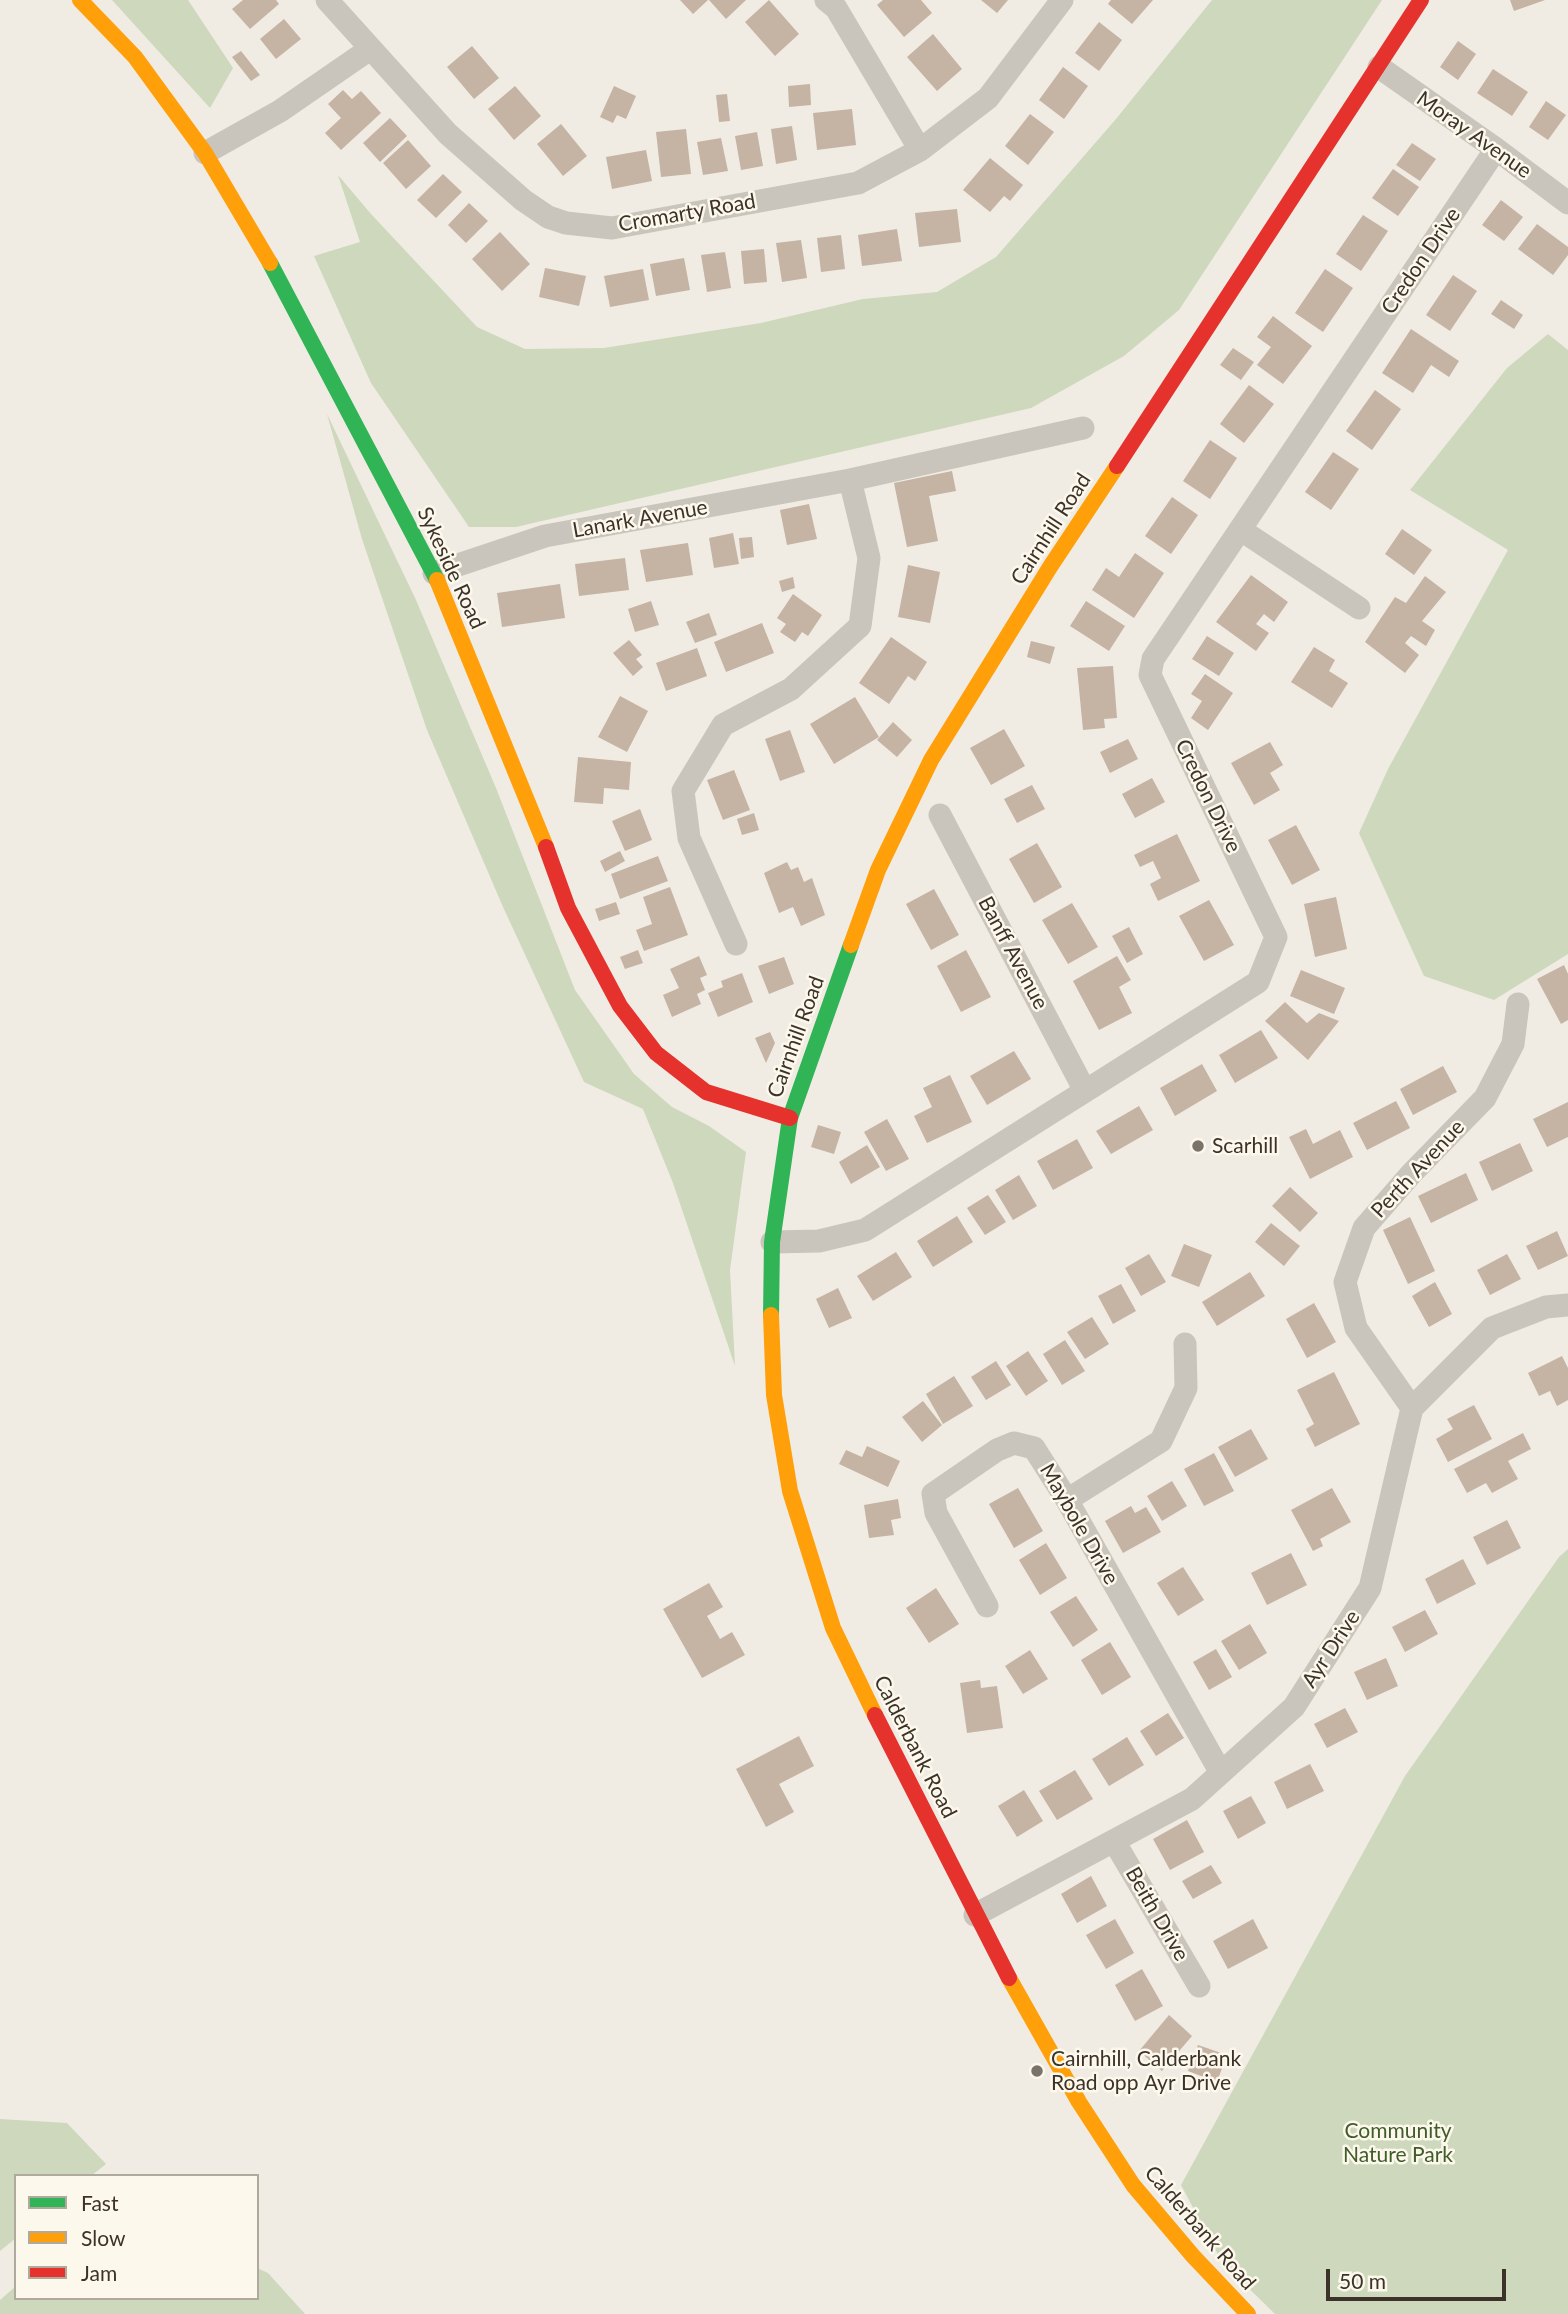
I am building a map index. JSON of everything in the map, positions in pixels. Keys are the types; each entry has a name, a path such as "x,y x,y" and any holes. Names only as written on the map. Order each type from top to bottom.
{"main road":[{"name":"Sykeside Road","path":"80,0 135,57 205,153 274,269 433,573 551,858 568,908 620,1006 656,1053 706,1092 790,1118"},
{"name":"Cairnhill Road","path":"790,1118 878,870 931,760 1050,567 1421,0"},
{"name":"Calderbank Road","path":"790,1118 772,1242 770,1303 774,1395 790,1491 834,1628 895,1758 975,1914 1065,2078 1133,2185 1193,2256 1248,2314"}],"street":[{"name":"Cromarty Road","path":"327,0 448,134 523,200 548,217 566,223 611,228 858,183 920,150 988,98 1062,0"},
{"path":"826,0 836,8 920,150"},
{"path":"205,153 280,111 370,48"},
{"name":"Moray Avenue","path":"1378,67 1568,203"},
{"name":"Credon Drive","path":"772,1242 820,1241 865,1230 1258,982 1276,937 1150,675 1153,659 1496,149"},
{"name":"Lanark Avenue","path":"433,573 545,536 850,480 1083,428"},
{"path":"737,944 689,838 683,791 723,725 791,689 860,626 869,558 850,480"},
{"path":"1241,530 1359,608"},
{"name":"Banff Avenue","path":"940,815 1085,1091"},
{"name":"Perth Avenue","path":"1412,1408 1356,1328 1345,1282 1364,1228 1485,1098 1513,1044 1518,1004"},
{"path":"1412,1408 1492,1328 1546,1307 1568,1305"},
{"path":"1068,1500 1161,1441 1186,1388 1185,1344"},
{"name":"Ayr Drive","path":"975,1914 1192,1799 1294,1707 1370,1588 1412,1408"},
{"name":"Maybole Drive","path":"987,1606 936,1513 933,1494 997,1450 1014,1443 1034,1448 1068,1500 1221,1773"},
{"name":"Beith Drive","path":"1114,1841 1199,1986"}],"green space":[{"path":"112,0 188,0 233,68 210,108"},
{"path":"1212,0 1382,0 1179,310 1124,356 1031,408 516,527 469,527 371,383 314,256 360,242 338,175 477,327 525,349 604,348 761,323 863,299 937,292 996,257 1116,119"},
{"path":"1548,334 1568,350 1568,954 1494,1000 1424,976 1359,833 1388,769 1508,550 1410,490 1507,368"},
{"path":"327,414 416,600 496,788 575,990 634,1074 672,1107 709,1126 746,1152 730,1270 735,1366 673,1183 643,1109 584,1082 503,907 427,730 362,539"},
{"name":"Community Nature Park","path":"1568,1549 1568,2314 1275,2314 1222,2262 1181,2185 1405,1776 1559,1557"},
{"path":"0,2119 67,2123 106,2164 94,2174 14,2174 14,2240 0,2251"},
{"path":"259,2269 268,2273 305,2314 0,2314 0,2300 14,2288 14,2300 259,2300"}],"building":[{"path":"243,0 276,0 279,4 250,29 232,9"},
{"path":"680,0 708,0 693,14"},
{"path":"709,0 746,0 726,19"},
{"path":"769,0 799,34 775,56 745,22"},
{"path":"883,0 921,0 932,13 904,37 877,5"},
{"path":"981,0 1008,0 997,13"},
{"path":"1111,0 1153,0 1132,24 1108,4"},
{"path":"1510,0 1545,0 1514,11"},
{"path":"284,19 301,39 276,59 260,39"},
{"path":"1099,22 1122,40 1099,71 1075,53"},
{"path":"933,34 962,69 937,91 907,57"},
{"path":"1458,41 1476,54 1458,80 1440,67"},
{"path":"472,46 499,78 474,99 447,67"},
{"path":"241,51 260,75 251,81 232,57"},
{"path":"1063,67 1088,86 1064,119 1039,100"},
{"path":"1493,69 1528,92 1512,116 1477,93"},
{"path":"810,84 811,105 789,107 788,86"},
{"path":"515,86 541,116 514,140 488,109"},
{"path":"614,86 636,96 626,119 617,115 613,123 600,117"},
{"path":"343,90 352,99 361,91 381,113 341,150 325,133 341,118 328,104"},
{"path":"727,94 730,121 719,122 716,95"},
{"path":"1546,101 1566,115 1548,140 1529,127"},
{"path":"852,109 856,145 817,150 813,113"},
{"path":"1030,114 1054,132 1028,165 1005,146"},
{"path":"390,118 407,136 380,162 363,143"},
{"path":"561,124 587,156 563,176 537,144"},
{"path":"792,126 797,160 776,164 771,129"},
{"path":"686,129 691,174 661,177 656,132"},
{"path":"757,132 763,166 741,170 735,136"},
{"path":"721,138 728,171 703,175 697,142"},
{"path":"408,140 431,166 406,189 383,163"},
{"path":"1412,143 1436,159 1420,181 1396,165"},
{"path":"646,150 652,181 612,189 606,157"},
{"path":"990,158 1023,185 1010,201 1004,196 990,212 963,190"},
{"path":"1393,169 1419,187 1398,216 1372,198"},
{"path":"443,174 462,192 436,218 417,200"},
{"path":"1501,200 1523,217 1504,241 1482,225"},
{"path":"469,203 488,221 466,243 448,225"},
{"path":"957,209 961,242 919,247 915,213"},
{"path":"1363,215 1388,231 1361,271 1336,254"},
{"path":"1537,224 1568,247 1568,255 1553,275 1518,249"},
{"path":"897,229 902,261 862,266 858,235"},
{"path":"500,232 530,264 502,291 472,259"},
{"path":"841,235 845,269 821,272 817,238"},
{"path":"801,240 807,278 782,282 776,243"},
{"path":"764,249 767,282 744,284 741,251"},
{"path":"725,252 731,288 707,292 701,255"},
{"path":"684,258 690,290 656,296 650,264"},
{"path":"545,268 586,276 579,306 539,297"},
{"path":"643,269 649,300 610,307 604,276"},
{"path":"1325,269 1353,288 1323,332 1295,313"},
{"path":"1453,275 1477,291 1450,331 1426,315"},
{"path":"1501,300 1523,315 1514,329 1491,314"},
{"path":"1273,316 1312,346 1283,384 1257,365 1271,347 1257,337"},
{"path":"1411,329 1459,361 1449,377 1431,365 1413,393 1382,373"},
{"path":"1233,348 1254,362 1241,380 1220,365"},
{"path":"1249,385 1274,404 1244,443 1220,424"},
{"path":"1375,390 1401,409 1372,450 1346,431"},
{"path":"1210,440 1237,458 1210,499 1183,481"},
{"path":"1333,452 1359,469 1331,510 1305,492"},
{"path":"952,471 956,491 929,496 938,541 907,547 894,483"},
{"path":"1172,497 1198,515 1171,554 1145,536"},
{"path":"809,504 817,539 787,545 780,510"},
{"path":"1402,529 1432,550 1414,575 1385,554"},
{"path":"733,533 739,564 714,568 709,538"},
{"path":"752,537 754,557 741,559 739,538"},
{"path":"688,543 693,575 646,582 640,550"},
{"path":"1135,553 1164,573 1134,618 1092,590 1106,568 1119,577"},
{"path":"625,558 629,590 579,596 575,564"},
{"path":"908,565 940,572 930,623 898,617"},
{"path":"1251,575 1288,602 1274,622 1264,614 1256,624 1269,633 1256,651 1216,622"},
{"path":"1425,576 1446,592 1422,621 1435,630 1426,646 1411,636 1405,643 1419,655 1405,673 1365,642 1395,597 1406,603"},
{"path":"793,577 795,588 782,592 779,581"},
{"path":"560,584 565,618 502,627 497,593"},
{"path":"793,594 822,615 808,636 802,632 795,642 780,632 786,624 777,618"},
{"path":"651,601 659,625 635,632 628,609"},
{"path":"1086,601 1125,626 1109,651 1070,626"},
{"path":"709,613 717,635 695,643 686,622"},
{"path":"762,623 774,653 726,672 714,642"},
{"path":"1207,636 1234,653 1219,676 1192,659"},
{"path":"891,637 927,662 915,681 908,676 889,704 859,683"},
{"path":"629,640 642,655 636,659 643,667 633,676 613,653"},
{"path":"1031,641 1055,647 1050,664 1027,657"},
{"path":"1314,647 1335,660 1329,671 1348,683 1332,708 1291,682"},
{"path":"697,648 707,676 666,691 656,663"},
{"path":"1113,666 1117,718 1104,719 1105,728 1083,730 1077,668"},
{"path":"1205,674 1233,693 1208,730 1191,718 1202,701 1191,694"},
{"path":"620,696 648,711 627,752 598,737"},
{"path":"855,697 879,737 834,764 810,724"},
{"path":"893,722 912,740 897,757 877,740"},
{"path":"1004,729 1025,766 991,785 970,748"},
{"path":"790,730 805,772 780,781 765,739"},
{"path":"1128,739 1138,759 1110,773 1100,752"},
{"path":"1270,742 1283,765 1270,773 1280,790 1254,805 1231,763"},
{"path":"578,757 631,762 629,790 604,788 603,804 574,802"},
{"path":"734,770 750,810 723,820 707,780"},
{"path":"1152,778 1165,802 1135,818 1122,794"},
{"path":"1032,785 1045,809 1017,823 1004,799"},
{"path":"640,809 652,840 625,851 612,821"},
{"path":"754,813 759,830 742,835 737,819"},
{"path":"1296,825 1320,870 1292,885 1268,840"},
{"path":"1177,834 1200,881 1158,901 1150,884 1161,878 1153,861 1140,867 1134,855"},
{"path":"1037,843 1062,887 1034,903 1009,859"},
{"path":"620,851 625,861 605,872 600,861"},
{"path":"658,856 668,881 620,899 611,874"},
{"path":"787,862 791,870 798,867 804,882 812,878 825,915 801,926 793,907 779,913 764,873"},
{"path":"670,887 688,935 644,951 636,930 652,924 643,897"},
{"path":"934,889 959,935 931,950 906,904"},
{"path":"1336,897 1347,949 1315,957 1304,904"},
{"path":"1209,900 1234,945 1204,961 1179,916"},
{"path":"616,902 620,914 599,921 595,909"},
{"path":"1072,903 1098,947 1068,964 1042,920"},
{"path":"1129,927 1143,954 1127,963 1112,936"},
{"path":"638,950 643,963 625,969 620,957"},
{"path":"966,950 991,997 961,1012 937,966"},
{"path":"699,956 707,975 700,978 705,990 697,994 701,1004 672,1017 663,995 679,988 670,969"},
{"path":"1117,956 1131,980 1119,987 1132,1013 1099,1030 1073,981"},
{"path":"784,957 794,984 769,994 758,966"},
{"path":"1564,965 1568,974 1568,1020 1561,1024 1537,979"},
{"path":"1301,970 1345,988 1334,1014 1290,996"},
{"path":"742,973 753,1002 718,1017 708,993 723,987 721,981"},
{"path":"1285,1002 1307,1023 1319,1013 1339,1021 1308,1060 1265,1021"},
{"path":"1261,1030 1278,1058 1235,1083 1219,1055"},
{"path":"770,1032 775,1043 766,1063 755,1038"},
{"path":"1014,1051 1031,1079 987,1105 970,1076"},
{"path":"1202,1064 1217,1091 1175,1116 1160,1088"},
{"path":"1443,1066 1457,1092 1413,1115 1400,1089"},
{"path":"950,1075 972,1122 927,1143 914,1116 932,1107 923,1088"},
{"path":"1396,1101 1410,1128 1367,1150 1353,1123"},
{"path":"1568,1102 1568,1137 1547,1147 1533,1119"},
{"path":"1139,1106 1153,1130 1111,1154 1096,1131"},
{"path":"887,1119 909,1159 886,1171 864,1132"},
{"path":"818,1125 841,1132 834,1154 811,1147"},
{"path":"1306,1129 1313,1144 1340,1130 1353,1157 1310,1179 1289,1137"},
{"path":"1077,1139 1093,1168 1053,1190 1037,1161"},
{"path":"1520,1143 1533,1171 1492,1191 1479,1162"},
{"path":"867,1145 880,1167 851,1184 839,1162"},
{"path":"1466,1173 1478,1200 1431,1223 1418,1196"},
{"path":"1019,1175 1037,1206 1013,1220 995,1190"},
{"path":"1290,1187 1318,1213 1300,1232 1272,1206"},
{"path":"988,1195 1006,1222 985,1235 967,1208"},
{"path":"957,1216 973,1242 933,1267 917,1241"},
{"path":"1410,1217 1435,1271 1408,1284 1383,1230"},
{"path":"1271,1223 1300,1246 1284,1266 1255,1242"},
{"path":"1557,1231 1568,1256 1538,1270 1526,1246"},
{"path":"1184,1244 1212,1255 1199,1287 1171,1276"},
{"path":"896,1252 912,1277 873,1301 857,1276"},
{"path":"1149,1254 1166,1282 1141,1296 1125,1268"},
{"path":"1507,1254 1521,1279 1490,1295 1477,1270"},
{"path":"1250,1272 1265,1296 1217,1326 1202,1302"},
{"path":"1435,1282 1452,1314 1429,1327 1412,1296"},
{"path":"1121,1284 1136,1311 1113,1324 1098,1296"},
{"path":"838,1288 852,1318 829,1328 816,1299"},
{"path":"1314,1303 1336,1342 1307,1358 1286,1319"},
{"path":"1092,1317 1109,1344 1085,1359 1067,1332"},
{"path":"1065,1340 1085,1371 1062,1385 1043,1354"},
{"path":"1028,1351 1048,1381 1026,1396 1006,1366"},
{"path":"1562,1356 1568,1368 1568,1400 1557,1406 1550,1391 1539,1396 1528,1373"},
{"path":"996,1361 1011,1385 986,1400 971,1377"},
{"path":"1334,1372 1360,1424 1315,1447 1306,1429 1314,1424 1297,1390"},
{"path":"954,1376 973,1406 943,1424 926,1394"},
{"path":"923,1401 942,1425 922,1442 902,1417"},
{"path":"1474,1405 1492,1439 1448,1462 1436,1439 1453,1429 1447,1419"},
{"path":"1251,1429 1268,1459 1235,1477 1218,1447"},
{"path":"1523,1433 1531,1449 1508,1461 1518,1479 1492,1493 1486,1483 1467,1493 1454,1469"},
{"path":"867,1446 900,1461 888,1487 839,1464 846,1450 862,1457"},
{"path":"1214,1453 1234,1491 1204,1506 1184,1469"},
{"path":"1172,1481 1187,1506 1162,1521 1147,1496"},
{"path":"1018,1488 1043,1531 1014,1548 989,1504"},
{"path":"1332,1488 1351,1522 1320,1539 1323,1546 1313,1551 1291,1510"},
{"path":"898,1499 901,1518 891,1520 894,1535 869,1538 864,1505"},
{"path":"1131,1506 1135,1513 1146,1507 1161,1532 1123,1553 1105,1521"},
{"path":"1507,1520 1521,1548 1487,1565 1473,1537"},
{"path":"1046,1543 1067,1578 1040,1595 1019,1560"},
{"path":"1291,1553 1307,1585 1267,1605 1251,1573"},
{"path":"1463,1559 1476,1584 1437,1604 1425,1579"},
{"path":"1183,1567 1204,1600 1178,1616 1157,1583"},
{"path":"709,1583 723,1607 707,1616 720,1639 732,1632 745,1655 702,1678 663,1609"},
{"path":"936,1588 959,1624 929,1643 906,1608"},
{"path":"1076,1596 1098,1630 1073,1647 1050,1612"},
{"path":"1425,1610 1438,1634 1405,1652 1392,1627"},
{"path":"1250,1624 1267,1653 1239,1670 1221,1641"},
{"path":"1110,1642 1131,1677 1102,1695 1081,1660"},
{"path":"1216,1649 1232,1677 1209,1690 1193,1662"},
{"path":"1030,1650 1048,1679 1023,1694 1005,1666"},
{"path":"1386,1658 1398,1686 1367,1700 1354,1672"},
{"path":"980,1680 981,1688 997,1686 1003,1728 967,1733 960,1683"},
{"path":"1345,1708 1358,1732 1327,1748 1314,1724"},
{"path":"1168,1713 1184,1738 1156,1756 1140,1731"},
{"path":"799,1736 814,1766 779,1784 794,1812 766,1827 736,1769"},
{"path":"1127,1737 1144,1765 1109,1786 1092,1759"},
{"path":"1310,1764 1324,1791 1287,1809 1274,1782"},
{"path":"1075,1770 1093,1799 1057,1820 1039,1791"},
{"path":"1024,1790 1043,1821 1017,1837 998,1806"},
{"path":"1251,1796 1266,1823 1238,1839 1223,1811"},
{"path":"1187,1820 1204,1852 1170,1870 1153,1839"},
{"path":"1211,1865 1222,1883 1193,1899 1182,1881"},
{"path":"1091,1876 1107,1906 1077,1923 1061,1894"},
{"path":"1115,1919 1134,1953 1106,1969 1086,1935"},
{"path":"1253,1919 1268,1948 1228,1969 1213,1941"},
{"path":"1142,1969 1163,2006 1135,2021 1115,1985"},
{"path":"1169,2015 1192,2036 1162,2071 1139,2051"},
{"path":"1198,2045 1227,2055 1217,2082 1188,2071"}],"traffic: fast":[{"path":"270,263 437,580"},
{"path":"771,1315 772,1242 790,1118 851,945"}],"traffic: slow":[{"path":"80,0 135,57 205,153 270,263"},
{"path":"851,945 878,870 931,760 1050,567 1117,466"},
{"path":"437,580 546,847"},
{"path":"771,1315 774,1395 790,1491 833,1628 875,1715"},
{"path":"1009,1978 1079,2102 1133,2185 1193,2256 1248,2314"}],"traffic: jam":[{"path":"1117,466 1421,0"},
{"path":"546,847 568,908 620,1006 656,1053 706,1092 790,1118"},
{"path":"875,1715 1009,1978"}],"place":[{"name":"Scarhill","path":"1198,1146"},
{"name":"Cairnhill, Calderbank Road opp Ayr Drive","path":"1037,2071"}]}
